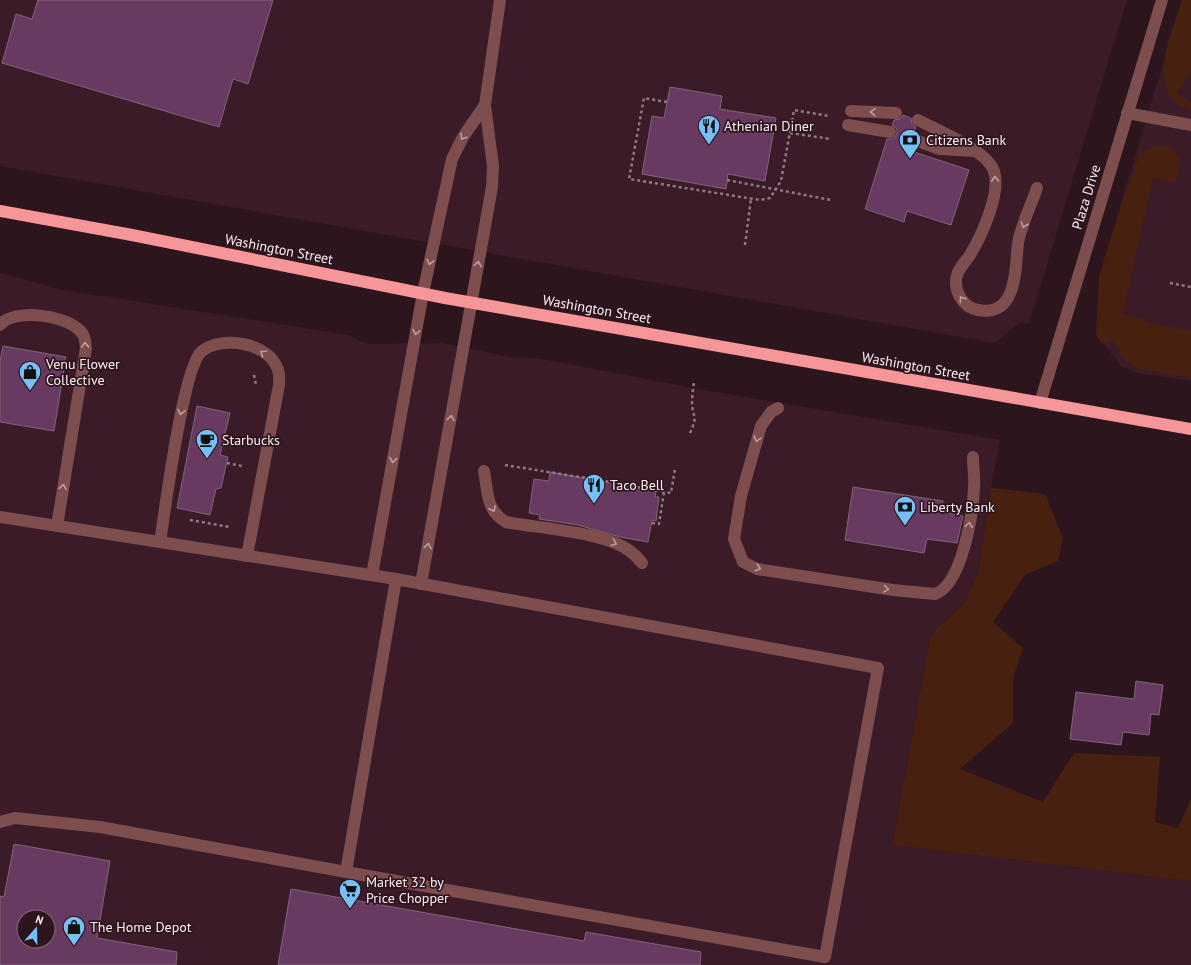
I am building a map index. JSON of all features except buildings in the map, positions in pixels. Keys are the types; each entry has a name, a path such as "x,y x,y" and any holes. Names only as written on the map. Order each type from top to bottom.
{"highway":[{"name":"Washington Street","path":"0,211 140,236 471,302 1191,429"}],"street":[{"path":"421,584 492,187 492,166 485,105 500,0"},
{"name":"Plaza Drive","path":"1040,403 1162,0"},
{"path":"372,575 423,293 452,159 463,137 485,105"},
{"path":"851,111 896,113"},
{"path":"1127,112 1191,126"},
{"path":"918,120 975,151 988,161 994,169 996,179 993,199 982,234 957,277 958,293 966,305 971,308 986,310 994,309 1006,301 1014,281 1018,242 1037,188"},
{"path":"848,125 890,132"},
{"path":"912,139 940,149 975,151"},
{"path":"0,325 11,316 24,314 69,322 79,329 85,336 86,348 57,526"},
{"path":"160,542 178,425 194,364 201,351 213,345 229,342 243,344 256,348 270,358 278,370 279,386 247,556"},
{"path":"778,408 766,419 758,434 742,496 734,539 742,562 757,569 894,590 936,594 942,592 955,573 967,536 974,488 973,457"},
{"path":"484,471 491,508 497,517 506,522 598,538 616,543 632,553 642,563"},
{"path":"0,517 396,579 878,668 825,957 346,872 100,826 16,818 0,822"},
{"path":"346,872 396,579"}],"path":[{"path":"667,102 644,98 630,179 760,200 770,198 781,181 794,110 835,117"},
{"path":"790,133 836,140"},
{"path":"727,180 831,200"},
{"path":"745,245 751,199"},
{"path":"1170,283 1191,287"},
{"path":"254,375 257,392"},
{"path":"690,433 695,423 696,415 692,403 694,382"},
{"path":"240,474 244,459"},
{"path":"226,463 242,466"},
{"path":"501,464 611,482"},
{"path":"632,486 671,493 675,469"},
{"path":"652,524 659,524 664,492"},
{"path":"190,520 230,528 231,520"}],"shaded area":[{"path":"0,0 1127,0 1029,324 1020,323 994,343 0,166"},
{"path":"1182,0 1191,0 1191,381 1136,373 1121,366 1096,334 1099,277"},
{"path":"1182,0 1191,0 1191,72 1177,93 1191,103 1191,110 1180,106 1175,102 1168,92 1164,80 1164,66 1169,38"},
{"path":"1154,146 1164,146 1176,151 1179,155 1180,167 1175,183 1153,178 1123,314 1145,319 1147,322 1191,331 1191,378 1136,368 1124,359 1112,340 1102,344 1096,334 1099,277 1121,205 1140,154"},
{"path":"0,273 63,290 349,335 367,344 442,343 510,357 537,358 693,388 1000,440 978,573 964,603 931,634 892,845 1191,881 1191,965 0,965"},
{"path":"991,488 1045,494 1063,538 1058,561 1025,575 993,622 1023,648 1013,678 1013,723 960,769 1043,802 1074,753 1160,757 1155,822 1178,828 1191,799 1191,881 892,845 931,634 964,603 978,573"}],"place":[{"name":"Athenian Diner","path":"709,146"},
{"name":"Citizens Bank","path":"910,160"},
{"name":"Venu Flower Collective","path":"30,392"},
{"name":"Starbucks","path":"207,460"},
{"name":"Taco Bell","path":"594,504"},
{"name":"Liberty Bank","path":"905,526"},
{"name":"Market 32 by Price Chopper","path":"350,910"},
{"name":"The Home Depot","path":"74,946"}]}
